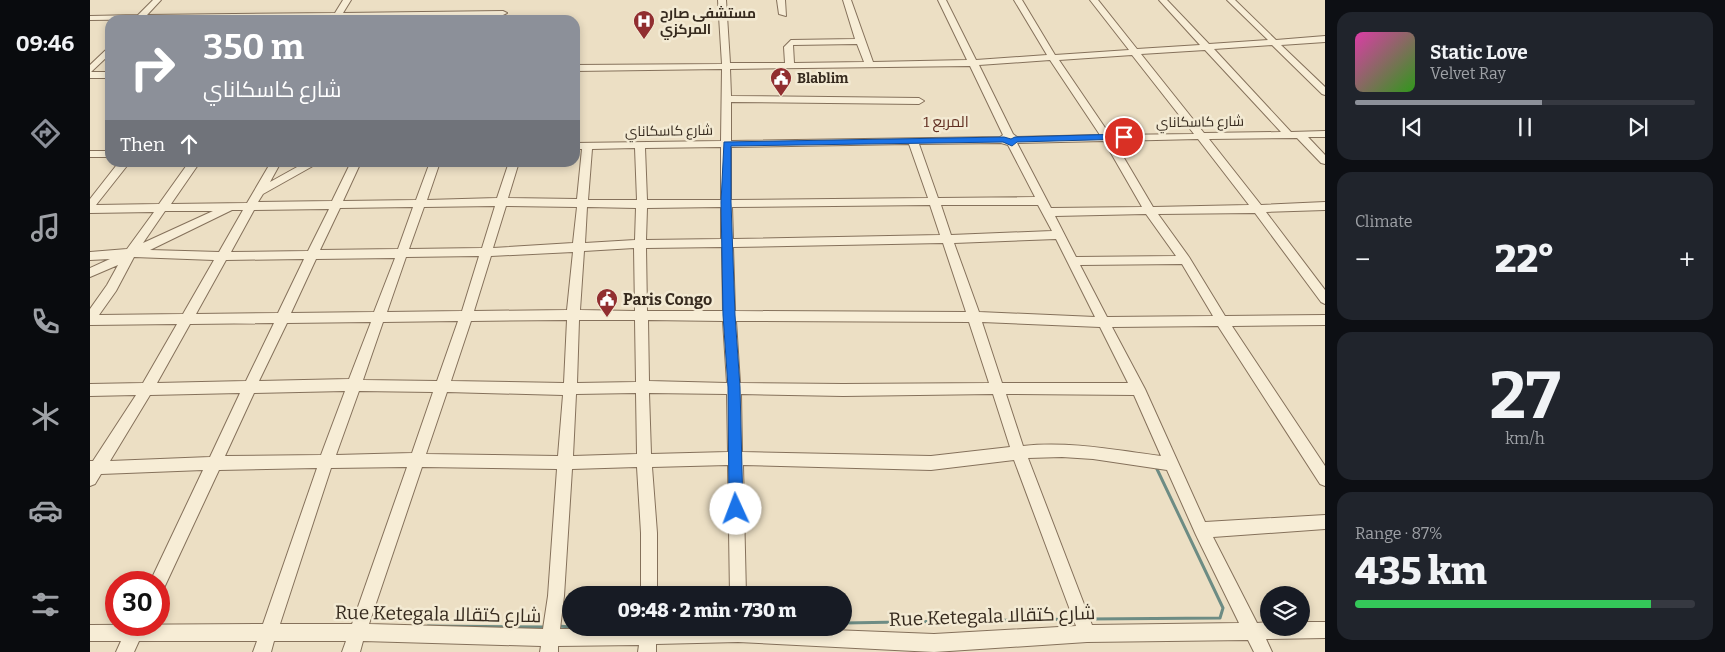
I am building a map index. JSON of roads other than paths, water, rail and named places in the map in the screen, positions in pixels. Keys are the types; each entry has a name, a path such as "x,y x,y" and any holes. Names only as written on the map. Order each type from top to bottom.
{"street":[{"path":"143,15 157,0"},
{"path":"337,15 347,0"},
{"path":"722,0 726,66 726,202 729,315 734,387 738,586"},
{"path":"781,0 783,14"},
{"path":"848,0 860,41 870,65"},
{"path":"942,0 975,63 1010,140 1046,206 1102,322 1138,389 1201,530 1263,652"},
{"path":"1018,0 1053,58 1117,153 1149,210 1185,260 1222,321 1325,479"},
{"path":"1094,0 1258,209 1325,299"},
{"path":"1163,0 1288,134"},
{"path":"1231,0 1325,92"},
{"path":"419,15 502,13"},
{"path":"90,18 105,18"},
{"path":"580,68 975,63 1325,39"},
{"path":"790,66 788,47 791,43 860,41"},
{"path":"90,70 105,54"},
{"path":"90,75 105,75"},
{"path":"726,99 919,100"},
{"path":"1299,134 1325,161"},
{"name":"شارع كاسكاناي","path":"581,146 1325,134"},
{"path":"913,141 974,316 1019,454 1087,634"},
{"path":"640,145 644,460 649,533 649,586"},
{"path":"550,645 556,596 573,315 580,247 581,146"},
{"path":"90,154 105,154"},
{"path":"90,207 121,167"},
{"path":"90,319 112,288 130,253 165,207 192,167"},
{"path":"92,472 146,390 273,167"},
{"path":"90,273 233,206 306,167"},
{"path":"163,571 354,167"},
{"path":"262,652 326,462 433,167"},
{"path":"351,652 466,316 512,167"},
{"path":"90,207 502,202 642,204 933,201 1149,210 1325,206"},
{"path":"90,256 130,253 223,256 486,252 640,244 947,239 1059,235"},
{"path":"1072,261 1185,260"},
{"path":"90,319 729,315 974,316 1102,322 1325,320"},
{"path":"90,390 355,385 570,389 734,387 843,390 1138,389"},
{"path":"92,472 214,463 416,460 565,463 734,458 931,463 1062,451 1093,453 1172,464"},
{"path":"1201,530 1325,522"},
{"name":"Rue Ketegala شارع كتقالا","path":"170,630 357,632 550,645 674,636"},
{"name":"Rue Ketegala شارع كتقالا","path":"796,636 935,648 1087,634 1325,630"},
{"name":"Rue Ketegala شارع كتقالا","path":"90,633 105,632"},
{"path":"125,652 133,636"}],"waterway":[{"path":"1088,619 1220,618 1223,608 1156,467"},
{"path":"852,623 1076,619"},
{"path":"428,626 545,627"},
{"path":"558,626 562,626"}],"place":[{"name":"مستشفى صارح المركزي","path":"644,40"},
{"name":"Blablim","path":"781,97"},
{"name":"Paris Congo","path":"607,318"}],"district":[{"name":"المربع 1","path":"946,122"}]}
